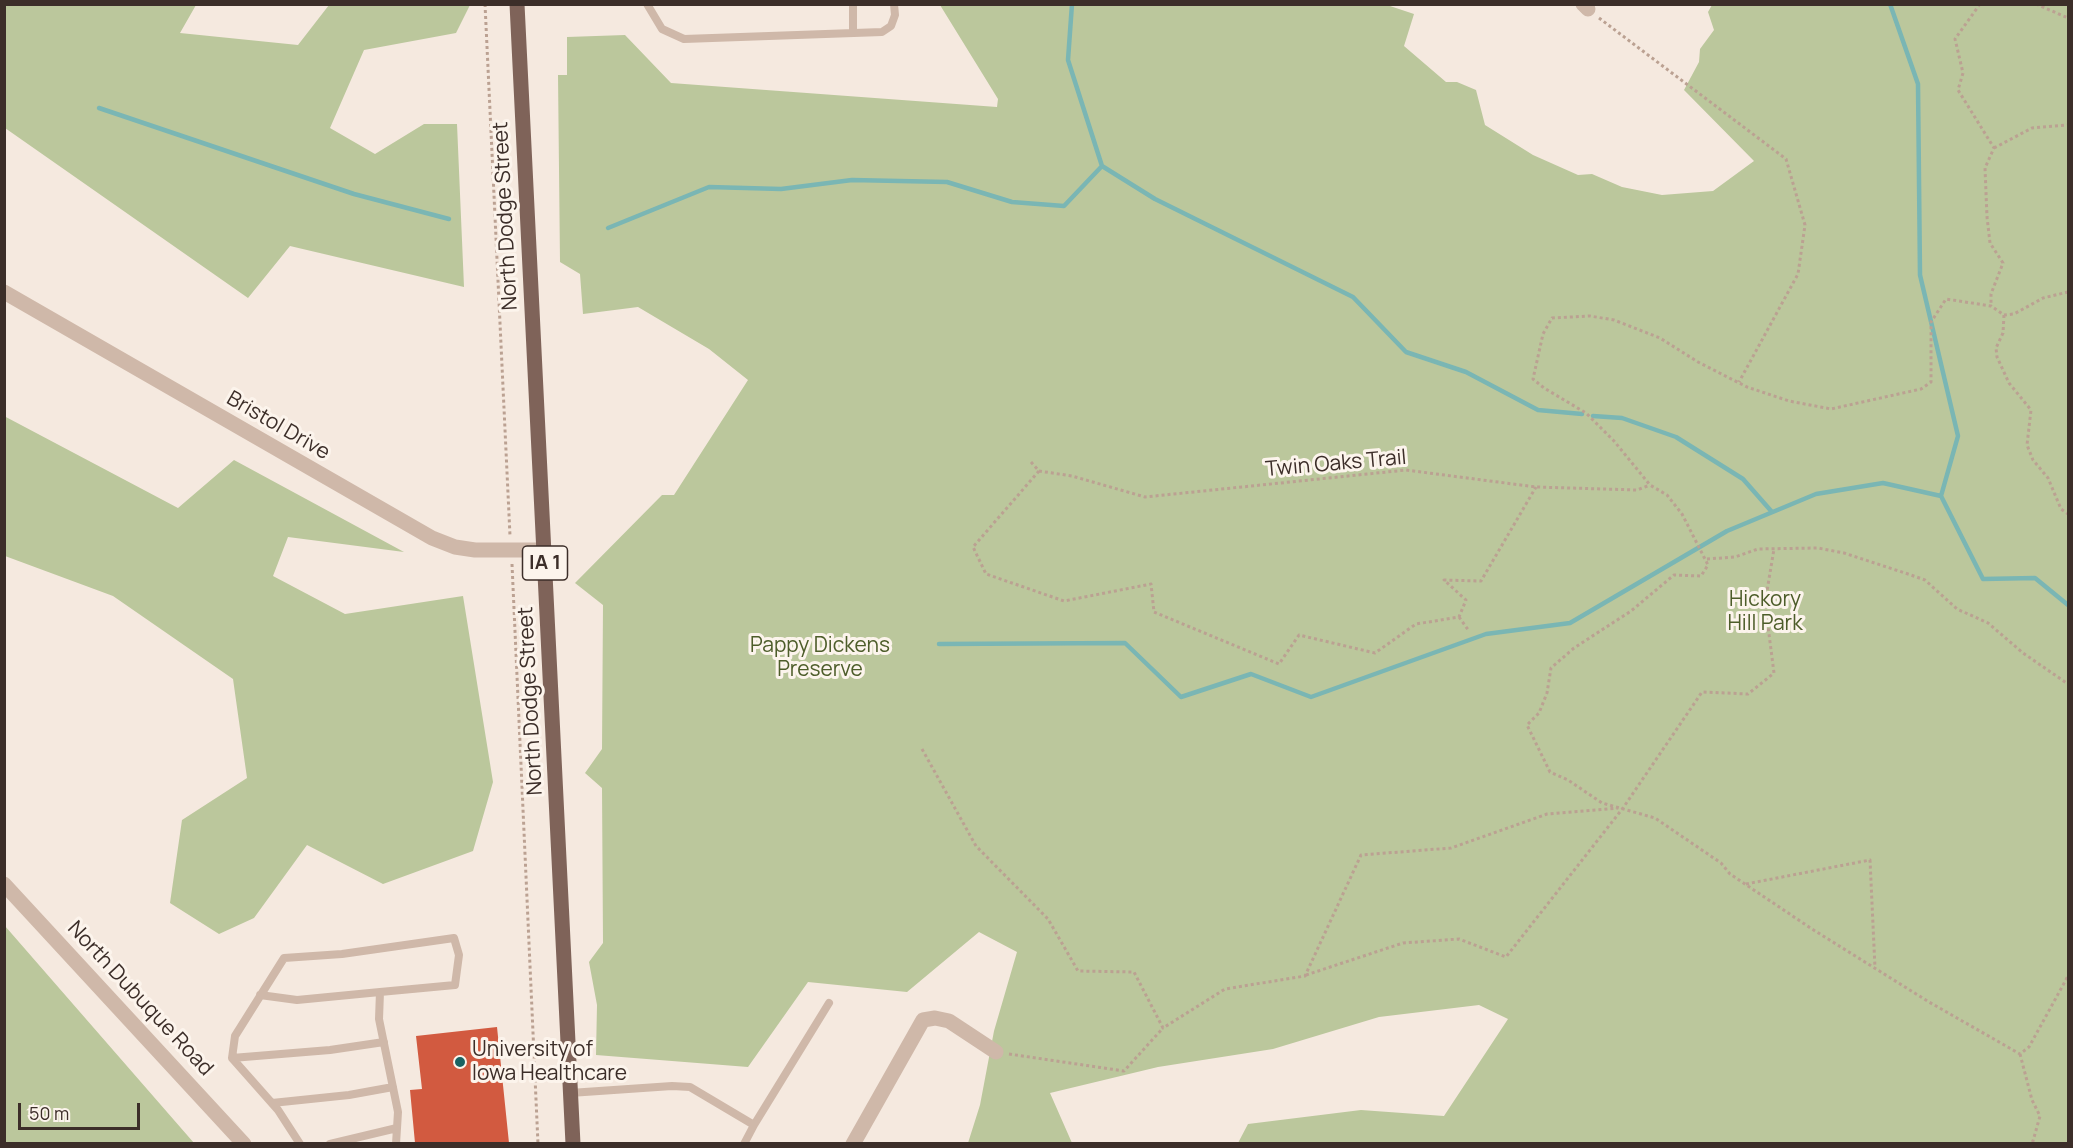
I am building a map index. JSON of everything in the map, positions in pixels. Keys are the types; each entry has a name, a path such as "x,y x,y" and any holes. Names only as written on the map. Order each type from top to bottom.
{"main road":[{"name":"North Dodge Street","path":"517,4 573,1143"}],"street":[{"name":"Bristol Drive","path":"4,292 432,538 455,547 475,550 544,550"},
{"name":"North Dubuque Road","path":"4,884 244,1143"},
{"path":"853,1143 923,1020 935,1018 949,1021 996,1052"}],"lane":[{"path":"647,4 662,29 684,39 882,32 891,26 895,15 894,4"},
{"path":"853,4 853,33"},
{"path":"260,995 297,1000 455,985 459,955 454,938 342,954 284,958 260,995 235,1036 232,1058 272,1103 300,1143"},
{"path":"380,992 379,1019 398,1112 396,1143"},
{"path":"744,1143 829,1003"},
{"path":"232,1058 330,1050 384,1042"},
{"path":"570,1093 672,1086 690,1087 754,1125"},
{"path":"272,1103 349,1095 393,1087"},
{"path":"330,1143 397,1128"}],"path":[{"path":"485,4 538,1143"},
{"path":"1980,4 1955,39 1963,73 1958,90 1994,148"},
{"path":"2036,4 2068,18"},
{"path":"1585,7 1786,159 1805,225 1798,274 1739,382"},
{"path":"1991,306 1991,294 2003,263 1990,243 1984,168 1994,148 2032,128 2068,125"},
{"path":"2028,1143 2033,1141 2040,1116 2032,1100 2020,1054 1875,968 1746,884 1655,819 1602,803 1568,780 1550,772 1527,725 1539,713 1547,693 1551,668 1574,648 1631,611 1674,575 1701,576 1708,565 1682,514 1667,495 1650,485 1614,441 1586,413 1533,379 1543,333 1552,318 1590,316 1614,320 1660,338 1698,362 1778,398 1831,409 1921,389 1931,382 1931,322 1946,299 1991,306 2004,315 2014,314 2043,298 2068,292"},
{"path":"2004,315 2003,333 1996,348 1997,357 2009,383 2031,410 2027,445 2032,460 2049,478 2061,509 2068,514"},
{"path":"1031,462 1039,471 973,547 986,574 1064,601 1151,584 1154,612 1279,664 1299,635 1375,653 1416,624 1459,617"},
{"name":"Twin Oaks Trail","path":"1039,471 1072,476 1145,497 1406,470 1536,487 1637,490 1650,485"},
{"path":"1459,617 1466,600 1444,580 1481,581 1536,487"},
{"path":"1706,559 1725,558 1758,549 1818,548 1844,553 1925,580 1957,609 1988,623 2023,653 2068,684"},
{"path":"996,1052 1124,1071 1163,1028 1225,989 1305,975 1403,943 1459,939 1506,957 1623,808 1702,692 1748,694 1774,673 1765,603 1774,549"},
{"path":"1459,617 1469,631"},
{"path":"922,749 976,846 1048,919 1078,971 1134,972 1163,1028"},
{"path":"1305,975 1361,855 1451,848 1547,814 1623,808"},
{"path":"1746,884 1870,860 1875,968"},
{"path":"2020,1054 2029,1047 2068,976"}],"green space":[{"path":"5,4 196,5 180,33 298,45 329,5 470,5 456,33 364,50 330,128 375,154 424,124 457,124 464,287 290,246 248,298 5,128"},
{"path":"940,5 1387,5 1414,14 1404,46 1446,82 1457,82 1476,90 1485,125 1533,155 1578,175 1592,174 1622,187 1662,195 1713,191 1754,161 1684,90 1699,62 1700,49 1714,30 1708,12 1712,5 2068,5 2068,1143 1238,1143 1248,1124 1361,1110 1444,1116 1508,1019 1479,1005 1379,1017 1273,1049 1158,1067 1050,1093 1072,1143 968,1143 980,1105 994,1031 1017,952 979,932 907,992 808,982 748,1067 596,1055 597,1005 589,962 603,943 602,788 585,773 602,749 603,605 575,583 662,495 674,495 748,380 709,349 638,307 583,314 580,274 560,262 558,75 567,75 567,37 625,35 671,83 997,107 998,99"},
{"path":"4,416 178,508 234,460 404,552 288,537 273,576 345,614 463,596 493,782 473,851 383,884 307,845 254,918 219,934 170,903 182,820 247,778 233,679 113,596 5,556"},
{"path":"5,926 194,1143 5,1143"}],"building":[{"name":"University of Iowa Healthcare","path":"497,1027 509,1143 415,1143 410,1090 422,1089 416,1036"}],"waterway":[{"path":"1072,4 1068,60 1102,166 1155,199 1353,297 1406,352 1466,372 1538,410 1582,414"},
{"path":"1890,4 1918,84 1920,275 1958,436 1941,496 1983,579 2035,578 2068,605"},
{"path":"99,108 354,194 449,219"},
{"path":"608,228 709,187 781,189 852,180 947,182 1012,202 1064,206 1102,166"},
{"path":"1593,416 1622,418 1676,437 1743,479 1772,512"},
{"path":"939,644 1125,643 1181,697 1251,674 1311,697 1486,634 1570,623 1727,531 1816,494 1883,483 1941,496"}],"place":[{"name":"University of Iowa Healthcare","path":"460,1062"}],"park label":[{"name":"Hickory Hill Park","path":"1765,612"},
{"name":"Pappy Dickens Preserve","path":"820,658"}]}
